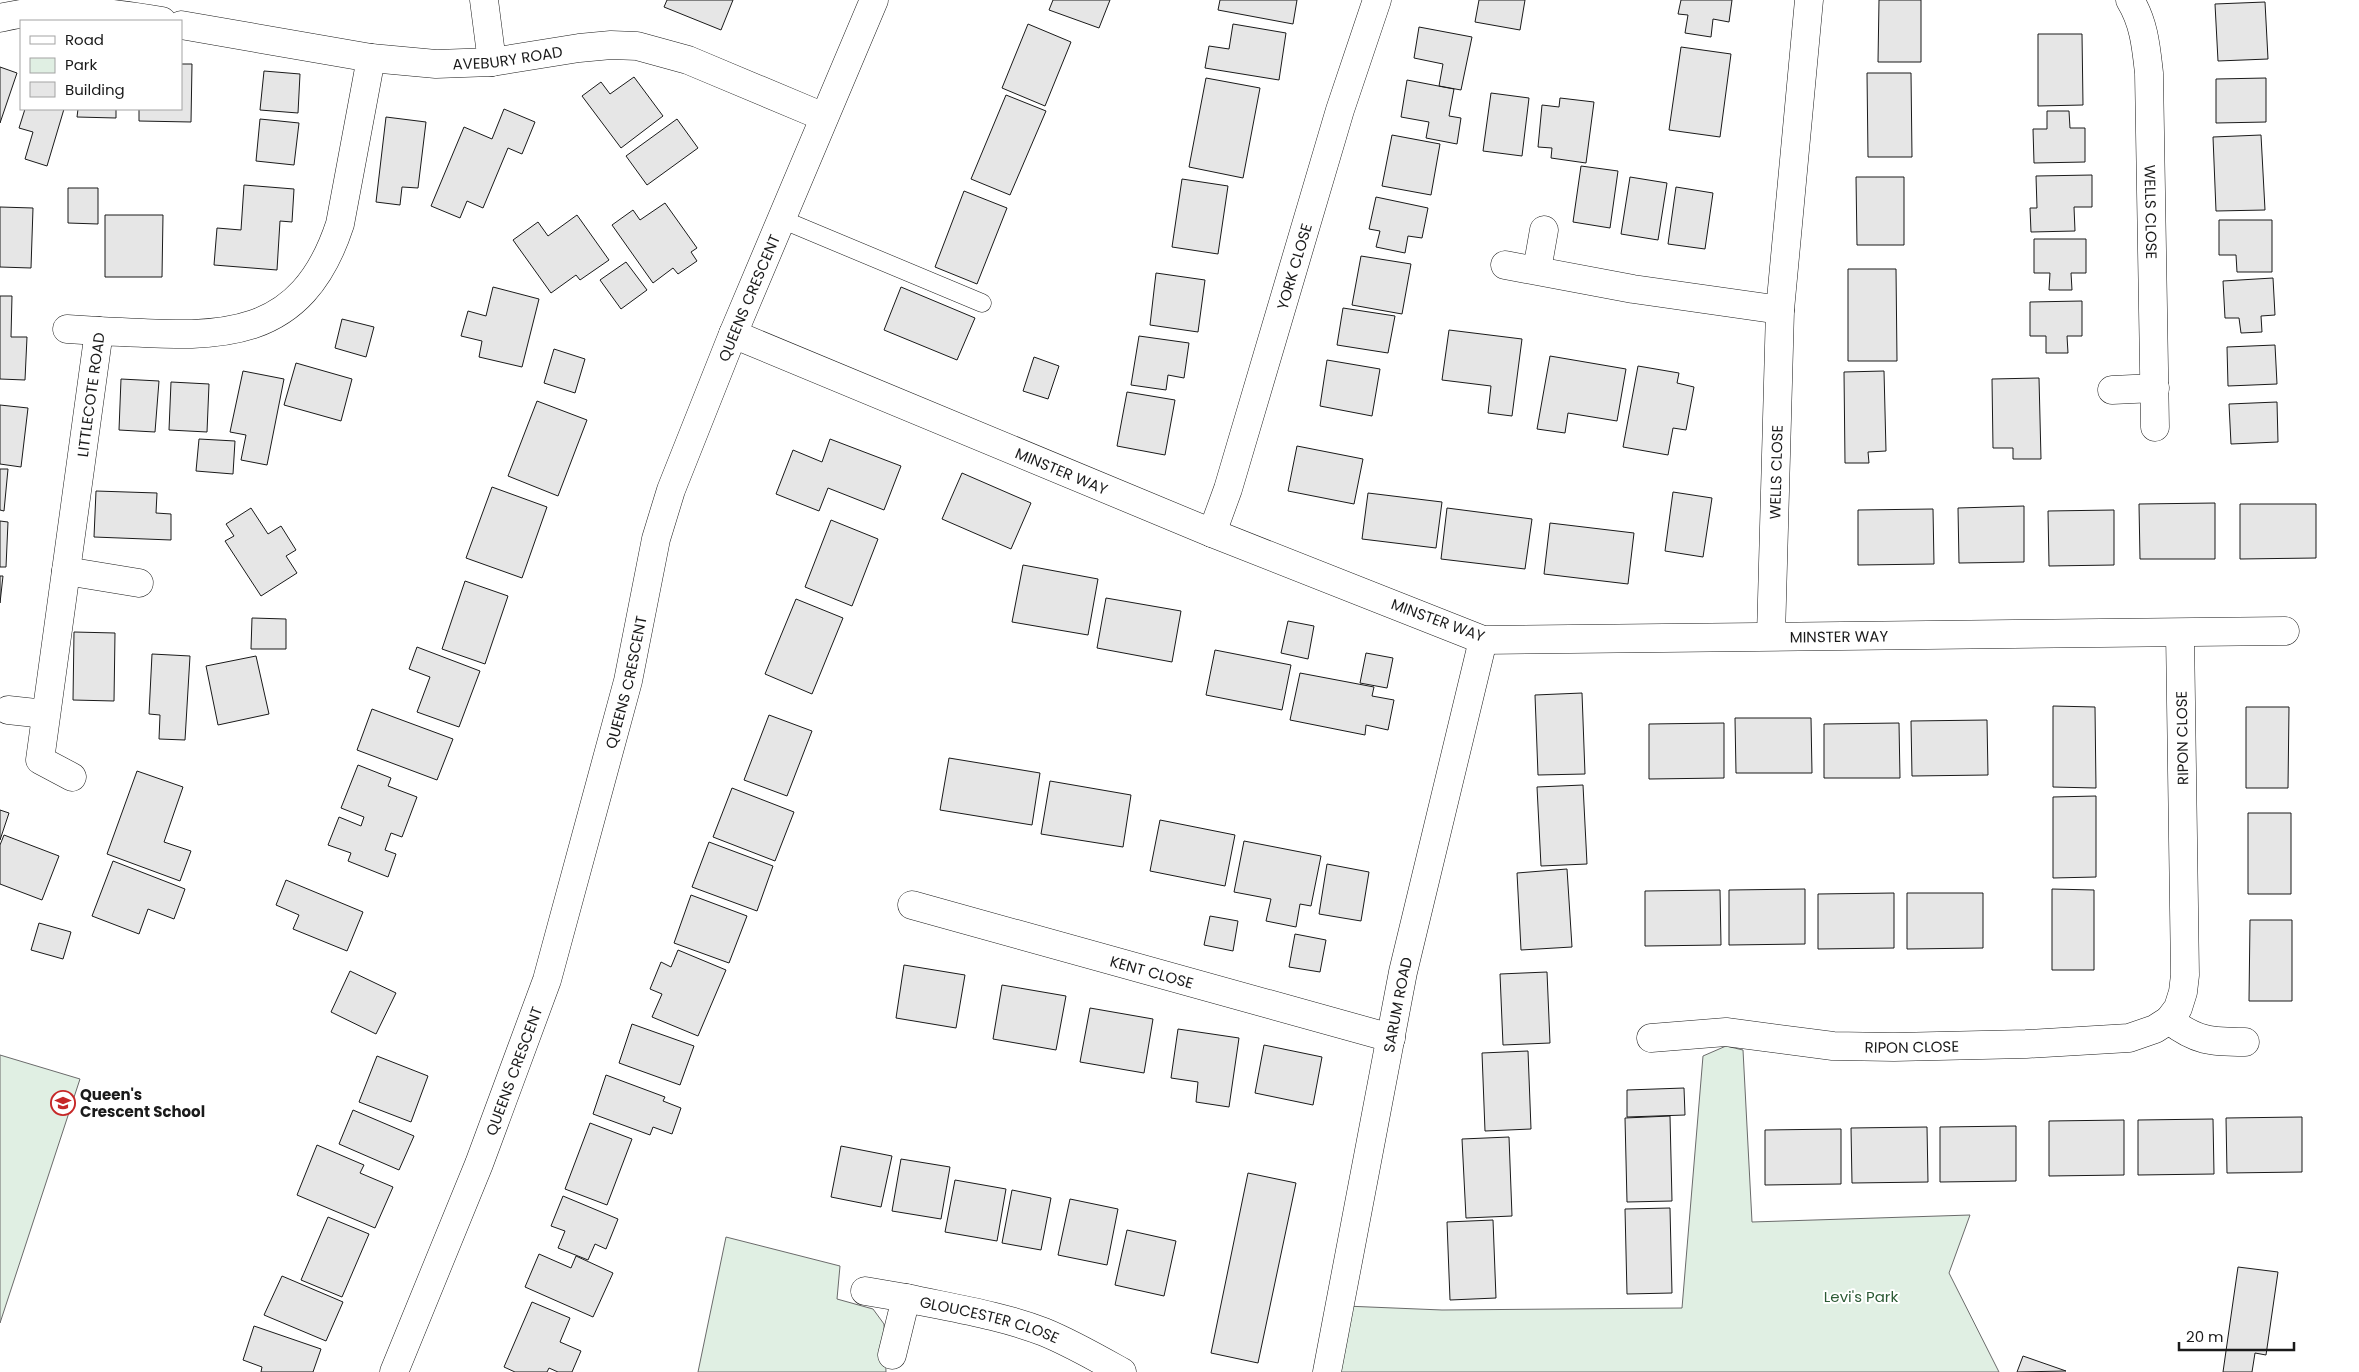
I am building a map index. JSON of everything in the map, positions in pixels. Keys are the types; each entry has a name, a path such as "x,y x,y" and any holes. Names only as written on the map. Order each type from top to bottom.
{"street":[{"path":"484,0 492,62"},
{"name":"QUEENS CRESCENT","path":"394,1372 479,1164 547,980 628,681 656,539 671,490 733,334 874,0"},
{"name":"YORK CLOSE","path":"1212,533 1228,489 1337,120 1377,0"},
{"name":"WELLS CLOSE","path":"1771,636 1780,310 1809,0"},
{"name":"WELLS CLOSE","path":"2130,0 2144,33 2149,73 2155,427"},
{"path":"0,18 37,10 98,12 130,8 160,20"},
{"name":"AVEBURY ROAD","path":"182,25 371,58 436,64 492,62 579,48 612,45 637,46 688,60 824,118"},
{"name":"LITTLECOTE ROAD","path":"72,778 40,760 100,331 190,335 225,332 256,324 281,312 304,293 332,250 340,224 371,58"},
{"path":"1537,270 1544,230"},
{"path":"1505,265 1633,289 1780,310"},
{"path":"67,329 100,331"},
{"name":"MINSTER WAY","path":"733,334 1212,533 1483,640 2285,631"},
{"path":"2112,390 2154,388"},
{"path":"66,571 139,583"},
{"name":"RIPON CLOSE","path":"1651,1038 1726,1032 1833,1046 2016,1045 2129,1038 2155,1029 2169,1020 2178,1008 2183,992 2185,975 2180,633"},
{"name":"SARUM ROAD","path":"1327,1372 1403,972 1483,640"},
{"path":"8,710 45,714"},
{"name":"KENT CLOSE","path":"912,905 1391,1038"},
{"path":"2169,1020 2183,1031 2205,1041 2244,1042"},
{"path":"865,1291 906,1298"},
{"name":"GLOUCESTER CLOSE","path":"892,1355 906,1298 1000,1318 1043,1332 1085,1351 1122,1372"}],"lane":[{"path":"782,219 982,303"}],"green space":[{"name":"Levi's Park","path":"1726,1046 1743,1050 1752,1222 1970,1215 1949,1273 1999,1372 1332,1372 1345,1306 1442,1310 1682,1308 1703,1056"},
{"path":"0,1055 80,1079 0,1323"},
{"path":"726,1237 840,1266 837,1299 873,1309 884,1324 886,1372 698,1372"}],"building":[{"path":"667,0 733,0 721,30 664,7"},
{"path":"1053,0 1110,0 1099,28 1049,10"},
{"path":"1220,0 1297,0 1293,24 1218,10"},
{"path":"1479,0 1525,0 1520,30 1475,22"},
{"path":"1681,0 1732,0 1729,22 1713,19 1711,37 1685,33 1688,15 1678,14"},
{"path":"1879,0 1921,0 1921,62 1878,62"},
{"path":"2265,2 2268,59 2218,61 2215,4"},
{"path":"1028,24 1071,42 1045,106 1002,88"},
{"path":"1233,24 1286,33 1279,80 1205,68 1209,46 1229,49"},
{"path":"1419,27 1472,37 1461,90 1439,86 1443,64 1414,58"},
{"path":"2038,34 2082,34 2083,105 2038,106"},
{"path":"1681,47 1731,54 1720,137 1669,130"},
{"path":"182,64 192,64 191,122 139,121 139,110 182,110"},
{"path":"0,67 17,73 0,123"},
{"path":"264,71 300,74 298,113 260,110"},
{"path":"1867,73 1911,73 1912,157 1868,157"},
{"path":"634,77 663,116 621,148 582,96 601,82 610,94"},
{"path":"1206,78 1260,88 1243,178 1189,167"},
{"path":"2266,78 2266,122 2216,123 2216,79"},
{"path":"1407,80 1454,89 1449,116 1461,118 1457,144 1426,138 1429,122 1401,117"},
{"path":"1491,93 1529,98 1522,156 1483,151"},
{"path":"1006,95 1046,111 1010,195 971,179"},
{"path":"1560,98 1594,102 1586,163 1551,158 1552,148 1538,147 1542,105 1559,107"},
{"path":"504,109 535,122 522,154 508,148 483,208 467,201 460,218 431,206 464,127 492,139"},
{"path":"25,110 64,110 47,166 25,159 33,132 19,128"},
{"path":"78,110 116,110 116,118 77,117"},
{"path":"2047,111 2069,111 2070,128 2085,128 2085,162 2034,163 2033,129 2047,129"},
{"path":"386,117 426,122 418,188 402,187 400,205 376,202"},
{"path":"260,119 299,123 294,165 256,161"},
{"path":"677,119 698,148 647,185 626,156"},
{"path":"1392,135 1440,144 1431,195 1382,186"},
{"path":"2261,135 2265,210 2216,211 2213,137"},
{"path":"1581,166 1618,171 1610,228 1573,222"},
{"path":"2092,175 2092,207 2074,207 2075,231 2031,232 2030,208 2037,208 2036,176"},
{"path":"1630,177 1667,183 1658,240 1621,234"},
{"path":"1856,177 1904,177 1904,245 1857,245"},
{"path":"1182,179 1228,186 1218,254 1172,247"},
{"path":"244,185 294,189 292,222 280,221 277,270 214,265 217,228 241,230"},
{"path":"1676,187 1713,193 1705,249 1668,244"},
{"path":"68,188 98,188 98,224 68,223"},
{"path":"964,191 1007,208 977,284 935,267"},
{"path":"1376,197 1428,208 1422,238 1408,236 1405,253 1376,247 1380,231 1369,229"},
{"path":"665,203 697,248 691,252 697,261 678,274 673,268 653,283 612,225 633,210 640,220"},
{"path":"0,207 33,208 31,268 0,267"},
{"path":"105,215 163,215 162,277 105,277"},
{"path":"577,215 609,260 580,280 576,275 551,293 513,240 538,222 548,236"},
{"path":"2219,220 2272,220 2272,272 2237,272 2236,255 2219,255"},
{"path":"2034,239 2086,239 2086,273 2071,273 2072,290 2049,290 2050,273 2034,273"},
{"path":"1361,256 1411,264 1402,314 1352,305"},
{"path":"626,262 647,290 621,309 600,280"},
{"path":"1848,269 1896,269 1897,361 1848,361"},
{"path":"1156,273 1205,280 1198,332 1150,325"},
{"path":"2273,278 2275,315 2261,316 2262,332 2241,333 2239,318 2225,318 2223,281"},
{"path":"493,287 539,299 522,367 479,357 482,341 461,336 468,311 486,316"},
{"path":"901,287 975,318 957,360 884,330"},
{"path":"0,296 12,296 11,337 27,337 25,380 0,379"},
{"path":"2082,301 2082,336 2067,336 2068,353 2046,353 2046,336 2030,336 2030,302"},
{"path":"1343,308 1395,316 1388,353 1337,345"},
{"path":"342,319 374,327 366,357 335,348"},
{"path":"1449,330 1522,339 1512,416 1488,413 1491,386 1442,380"},
{"path":"1139,336 1189,343 1184,378 1168,375 1166,390 1131,385"},
{"path":"2275,345 2277,384 2228,386 2227,347"},
{"path":"554,349 585,359 575,393 544,383"},
{"path":"1550,356 1626,369 1617,421 1568,413 1565,433 1537,429"},
{"path":"1034,357 1059,366 1048,399 1023,391"},
{"path":"1327,360 1380,369 1372,416 1320,406"},
{"path":"296,363 352,379 341,421 284,405"},
{"path":"1638,366 1679,373 1677,383 1694,387 1686,430 1673,428 1668,455 1623,447"},
{"path":"243,371 284,379 267,465 241,460 246,435 230,432"},
{"path":"1884,371 1886,451 1868,452 1869,463 1845,463 1844,372"},
{"path":"2039,378 2041,459 2013,459 2013,448 1993,448 1992,379"},
{"path":"121,379 159,381 155,432 119,430"},
{"path":"171,382 209,384 207,432 169,430"},
{"path":"1127,392 1175,400 1165,455 1117,446"},
{"path":"537,401 587,420 558,496 508,476"},
{"path":"2277,402 2278,442 2231,444 2229,404"},
{"path":"0,405 28,408 21,467 0,464"},
{"path":"199,439 235,441 233,474 196,471"},
{"path":"830,439 901,466 884,510 828,488 819,511 776,494 793,450 822,462"},
{"path":"1297,446 1363,459 1354,504 1288,491"},
{"path":"0,469 8,469 4,511 0,510"},
{"path":"962,473 1031,503 1011,549 942,519"},
{"path":"492,487 547,507 522,578 466,558"},
{"path":"96,491 157,493 156,513 171,514 171,540 94,537"},
{"path":"1673,492 1712,498 1703,557 1665,551"},
{"path":"1368,493 1442,502 1436,548 1362,539"},
{"path":"2215,503 2215,559 2140,559 2139,504"},
{"path":"2240,504 2316,504 2316,558 2240,559"},
{"path":"2024,506 2024,562 1959,563 1958,508"},
{"path":"251,508 268,534 281,526 296,550 286,556 297,573 261,596 225,541 234,536 226,524"},
{"path":"1447,508 1532,519 1525,569 1441,559"},
{"path":"1933,509 1934,564 1858,565 1858,510"},
{"path":"2114,510 2114,565 2049,566 2048,511"},
{"path":"831,520 878,539 852,606 805,587"},
{"path":"0,521 8,522 6,567 0,567"},
{"path":"1550,523 1634,533 1628,584 1544,574"},
{"path":"1023,565 1098,579 1088,635 1012,622"},
{"path":"0,576 3,576 0,603"},
{"path":"465,581 508,596 485,664 442,649"},
{"path":"1106,598 1181,611 1172,662 1097,648"},
{"path":"796,599 843,618 812,694 765,674"},
{"path":"252,618 286,619 286,649 251,649"},
{"path":"1288,621 1314,626 1308,659 1281,653"},
{"path":"74,632 115,633 114,701 73,700"},
{"path":"417,647 480,671 459,727 417,712 430,677 409,669"},
{"path":"1215,650 1291,665 1282,710 1206,695"},
{"path":"1366,653 1393,658 1387,688 1360,683"},
{"path":"152,654 190,656 185,740 159,739 160,715 149,714"},
{"path":"256,656 269,714 218,725 206,666"},
{"path":"1300,673 1374,687 1372,696 1394,700 1388,730 1366,725 1365,735 1290,720"},
{"path":"1582,693 1585,774 1538,775 1535,695"},
{"path":"2053,706 2095,707 2096,788 2053,787"},
{"path":"2246,707 2289,707 2288,788 2246,788"},
{"path":"372,709 453,739 437,780 357,750"},
{"path":"769,715 812,731 787,796 744,780"},
{"path":"1735,718 1811,718 1812,773 1736,773"},
{"path":"1987,720 1988,775 1912,776 1911,721"},
{"path":"1724,723 1724,778 1649,779 1649,724"},
{"path":"1899,723 1900,778 1824,778 1824,724"},
{"path":"949,758 1040,773 1032,825 940,810"},
{"path":"358,765 391,778 388,786 417,797 402,837 391,833 385,850 396,854 388,877 348,861 351,853 328,845 339,817 361,826 364,817 341,808"},
{"path":"137,771 183,787 164,842 191,851 180,881 107,854"},
{"path":"1050,781 1131,795 1123,847 1041,834"},
{"path":"1583,785 1587,864 1541,866 1537,787"},
{"path":"732,788 794,812 775,861 713,837"},
{"path":"2096,796 2096,877 2053,878 2053,797"},
{"path":"0,810 9,813 0,840"},
{"path":"2248,813 2291,813 2291,894 2248,894"},
{"path":"1160,820 1235,835 1225,886 1150,871"},
{"path":"4,835 59,856 42,900 0,884 0,845"},
{"path":"1244,841 1321,856 1311,906 1300,904 1296,927 1266,921 1271,899 1234,892"},
{"path":"709,842 773,866 757,911 692,887"},
{"path":"113,861 185,889 174,919 148,909 139,934 92,916"},
{"path":"1327,864 1369,872 1361,921 1319,914"},
{"path":"1567,869 1572,947 1521,950 1517,873"},
{"path":"286,880 363,912 347,951 293,929 299,915 276,905"},
{"path":"1805,889 1805,944 1729,945 1729,890"},
{"path":"2052,889 2094,890 2094,970 2052,970"},
{"path":"1720,890 1721,945 1645,946 1645,891"},
{"path":"1894,893 1894,948 1818,949 1818,894"},
{"path":"1907,893 1983,893 1983,948 1907,949"},
{"path":"691,895 747,916 729,963 674,943"},
{"path":"1210,916 1238,921 1233,951 1204,945"},
{"path":"2250,920 2292,920 2292,1001 2249,1001"},
{"path":"39,923 71,932 63,959 31,950"},
{"path":"1295,934 1326,940 1320,972 1289,967"},
{"path":"678,950 726,970 698,1036 652,1017 662,994 650,989 661,962 671,967"},
{"path":"904,965 965,975 956,1028 896,1018"},
{"path":"350,971 396,993 376,1034 331,1012"},
{"path":"1547,972 1550,1043 1503,1045 1500,974"},
{"path":"1002,985 1066,996 1056,1050 993,1039"},
{"path":"1090,1008 1153,1019 1144,1073 1080,1062"},
{"path":"632,1024 694,1046 680,1085 619,1063"},
{"path":"1178,1029 1239,1038 1229,1107 1196,1102 1198,1082 1171,1078"},
{"path":"1264,1045 1322,1057 1313,1105 1255,1093"},
{"path":"1528,1051 1531,1129 1485,1131 1482,1053"},
{"path":"377,1056 428,1076 411,1122 359,1102"},
{"path":"606,1075 665,1097 663,1101 681,1108 672,1134 653,1127 650,1135 593,1114"},
{"path":"1684,1088 1685,1115 1627,1117 1627,1090"},
{"path":"353,1110 414,1136 399,1170 339,1144"},
{"path":"1670,1116 1672,1201 1627,1202 1625,1118"},
{"path":"2302,1117 2302,1172 2227,1173 2226,1118"},
{"path":"2213,1119 2214,1174 2138,1175 2138,1120"},
{"path":"2124,1120 2124,1175 2049,1176 2049,1121"},
{"path":"590,1123 632,1139 607,1205 565,1189"},
{"path":"2016,1126 2016,1181 1940,1182 1940,1127"},
{"path":"1927,1127 1928,1182 1852,1183 1851,1128"},
{"path":"1841,1129 1841,1184 1765,1185 1765,1130"},
{"path":"1509,1137 1512,1216 1466,1218 1462,1139"},
{"path":"317,1145 364,1165 360,1173 393,1187 375,1228 297,1195"},
{"path":"841,1146 892,1156 881,1207 831,1197"},
{"path":"901,1159 950,1167 941,1219 892,1211"},
{"path":"1248,1173 1296,1183 1258,1363 1211,1353"},
{"path":"955,1180 1006,1189 997,1241 945,1232"},
{"path":"1012,1190 1051,1198 1041,1250 1002,1243"},
{"path":"563,1196 618,1219 606,1249 595,1244 588,1260 558,1248 565,1231 551,1226"},
{"path":"1070,1199 1118,1209 1107,1265 1058,1255"},
{"path":"1670,1208 1672,1293 1627,1294 1625,1209"},
{"path":"328,1217 369,1234 342,1297 301,1280"},
{"path":"1493,1220 1496,1298 1450,1300 1447,1222"},
{"path":"1127,1230 1176,1241 1164,1296 1115,1285"},
{"path":"539,1254 571,1268 576,1256 613,1273 593,1317 525,1287"},
{"path":"2238,1267 2278,1272 2266,1355 2255,1353 2252,1372 2223,1372"},
{"path":"282,1276 343,1302 326,1341 264,1315"},
{"path":"532,1302 570,1318 560,1342 581,1351 572,1372 558,1372 549,1368 547,1372 515,1372 504,1367"},
{"path":"254,1326 321,1349 313,1372 261,1372 262,1367 243,1360"},
{"path":"2023,1356 2066,1371 2017,1372"}],"place":[{"name":"Queen's Crescent School","path":"63,1103"}]}
